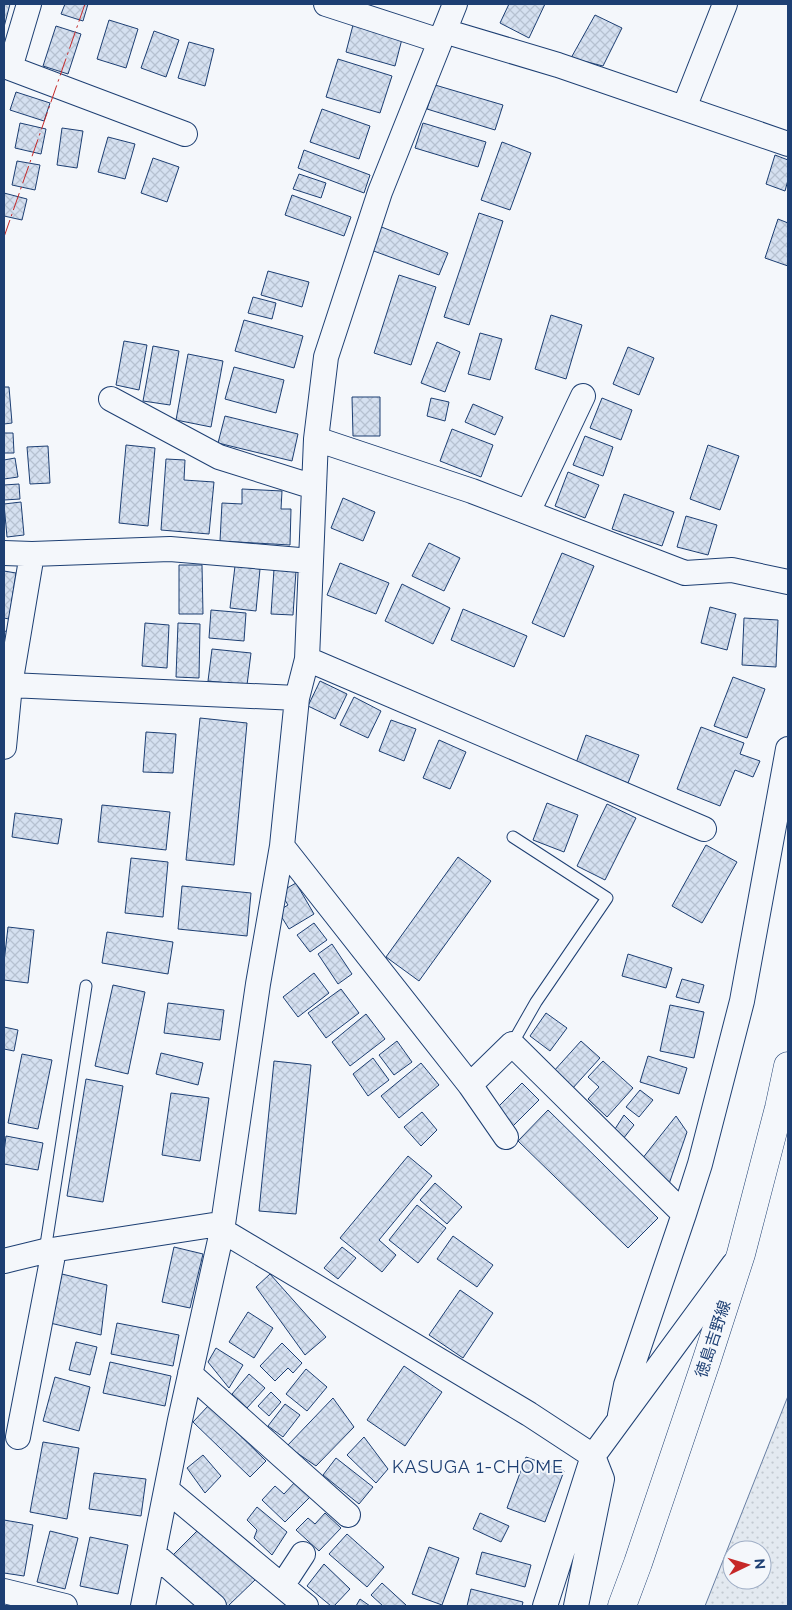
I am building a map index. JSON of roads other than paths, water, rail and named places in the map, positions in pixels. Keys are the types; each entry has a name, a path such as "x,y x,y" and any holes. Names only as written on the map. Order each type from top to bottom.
{"main road":[{"name":"徳島吉野線","path":"622,1606 741,1254 788,1066"}],"street":[{"path":"29,4 7,66 185,134"},
{"path":"326,4 558,65 788,144"},
{"path":"143,1606 190,1374 222,1231 258,984 282,846 297,698 307,659 316,439 326,356 380,192 455,4"},
{"path":"684,108 725,4"},
{"path":"528,512 582,396"},
{"path":"111,399 219,457 314,487"},
{"path":"316,439 472,491 685,573 732,570 788,582"},
{"path":"4,553 32,554 170,549 311,561"},
{"path":"4,744 10,686 32,554"},
{"path":"307,659 704,828"},
{"path":"10,686 297,698"},
{"path":"618,1422 626,1384 700,1164 742,1001 788,749"},
{"path":"282,846 470,1085 506,1137"},
{"path":"470,1085 512,1044 684,1214"},
{"path":"4,1261 49,1250 212,1225 529,1414 593,1456 602,1479 576,1606"},
{"path":"18,1437 49,1250"},
{"path":"545,1606 593,1456 741,1254"},
{"path":"190,1374 348,1515"},
{"path":"167,1490 306,1606"},
{"path":"154,1554 214,1606"},
{"path":"282,1586 303,1554"},
{"path":"4,1591 65,1606"}],"lane":[{"path":"512,1044 536,1002 607,898 513,837"},
{"path":"49,1250 86,986"}],"district":[{"name":"KASUGA 1-CHOME","path":"478,1466"}]}
